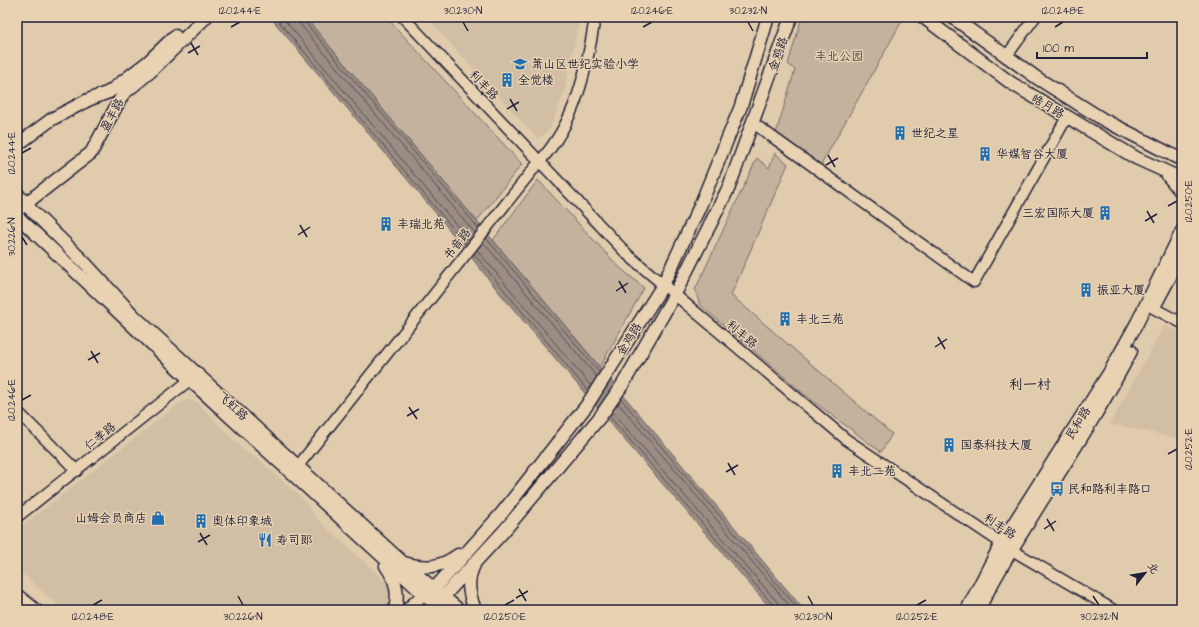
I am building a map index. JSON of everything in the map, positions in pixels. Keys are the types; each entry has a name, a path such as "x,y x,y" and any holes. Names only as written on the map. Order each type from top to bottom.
{"main road":[{"name":"盈丰路","path":"17,145 52,119 88,100 109,92 148,62 195,17"},
{"name":"盈丰路","path":"21,207 91,153 123,94 151,71 206,17"},
{"name":"金鸡路","path":"435,601 478,540 502,513 588,405 664,285 700,206 741,106 768,17"},
{"name":"金鸡路","path":"407,610 435,601 503,532 600,417 623,384 675,294 729,187 791,17"},
{"name":"皓月路","path":"923,17 1011,83 1136,158 1182,179"},
{"name":"皓月路","path":"952,17 1006,57 1104,120 1176,153 1182,160"},
{"path":"1163,171 1176,183 1182,193"},
{"name":"飞虹路","path":"17,193 21,207 85,263 134,316 194,377 298,466 402,562 435,601"},
{"name":"飞虹路","path":"17,216 194,377 374,548 435,601 459,610"},
{"name":"民和路","path":"967,610 1112,370 1137,323 1182,230"},
{"name":"民和路","path":"978,610 996,574 1007,546 1109,394 1182,254"},
{"path":"402,562 418,567 441,565 448,562 478,540"},
{"path":"374,548 393,575 398,596 395,610"},
{"path":"475,610 468,584 471,572 480,556"}],"street":[{"name":"利丰路","path":"403,17 628,255 847,440 1007,546 1114,610"},
{"name":"书音路","path":"298,466 489,224 553,146 577,100 588,61 595,17"},
{"path":"1006,57 1035,17"},
{"path":"753,123 974,282 1067,117"},
{"path":"1153,308 1182,323"},
{"name":"仁孝路","path":"17,517 194,377"},
{"path":"17,411 77,471"},
{"path":"17,594 37,610"}],"shaded area":[{"name":"萧山区世纪实验小学","path":"426,17 580,17 564,93 550,129 538,139"},
{"path":"1164,326 1182,332 1182,439 1110,424"},
{"name":"奥体印象城","path":"188,400 198,403 244,451 259,460 301,497 320,522 386,582 390,590 388,602 384,610 63,610 17,569 17,530 180,403"}],"green space":[{"path":"305,17 386,17 522,164 477,221"},
{"name":"丰北公园","path":"802,17 898,17 902,21 821,165 776,133 795,70 788,64"},
{"path":"775,153 788,164 731,295 892,434 881,452 809,398 700,305 695,290 757,158 769,168"},
{"path":"538,180 618,266 644,288 600,367 493,240"}],"water":[{"path":"270,17 305,17 804,610 772,610 498,291 439,217"}],"place":[{"name":"萧山区世纪实验小学","path":"520,64"},
{"name":"全觉楼","path":"507,80"},
{"name":"世纪之星","path":"900,133"},
{"name":"华媒智谷大厦","path":"985,154"},
{"name":"三宏国际大厦","path":"1105,213"},
{"name":"丰瑞北苑","path":"386,224"},
{"name":"振亚大厦","path":"1086,290"},
{"name":"丰北三苑","path":"785,319"},
{"name":"国泰科技大厦","path":"949,445"},
{"name":"丰北二苑","path":"837,471"},
{"name":"民和路利丰路口","path":"1057,489"},
{"name":"山姆会员商店","path":"158,518"},
{"name":"奥体印象城","path":"201,521"},
{"name":"寿司郎","path":"265,540"}],"district":[{"name":"利一村","path":"1030,384"}]}
